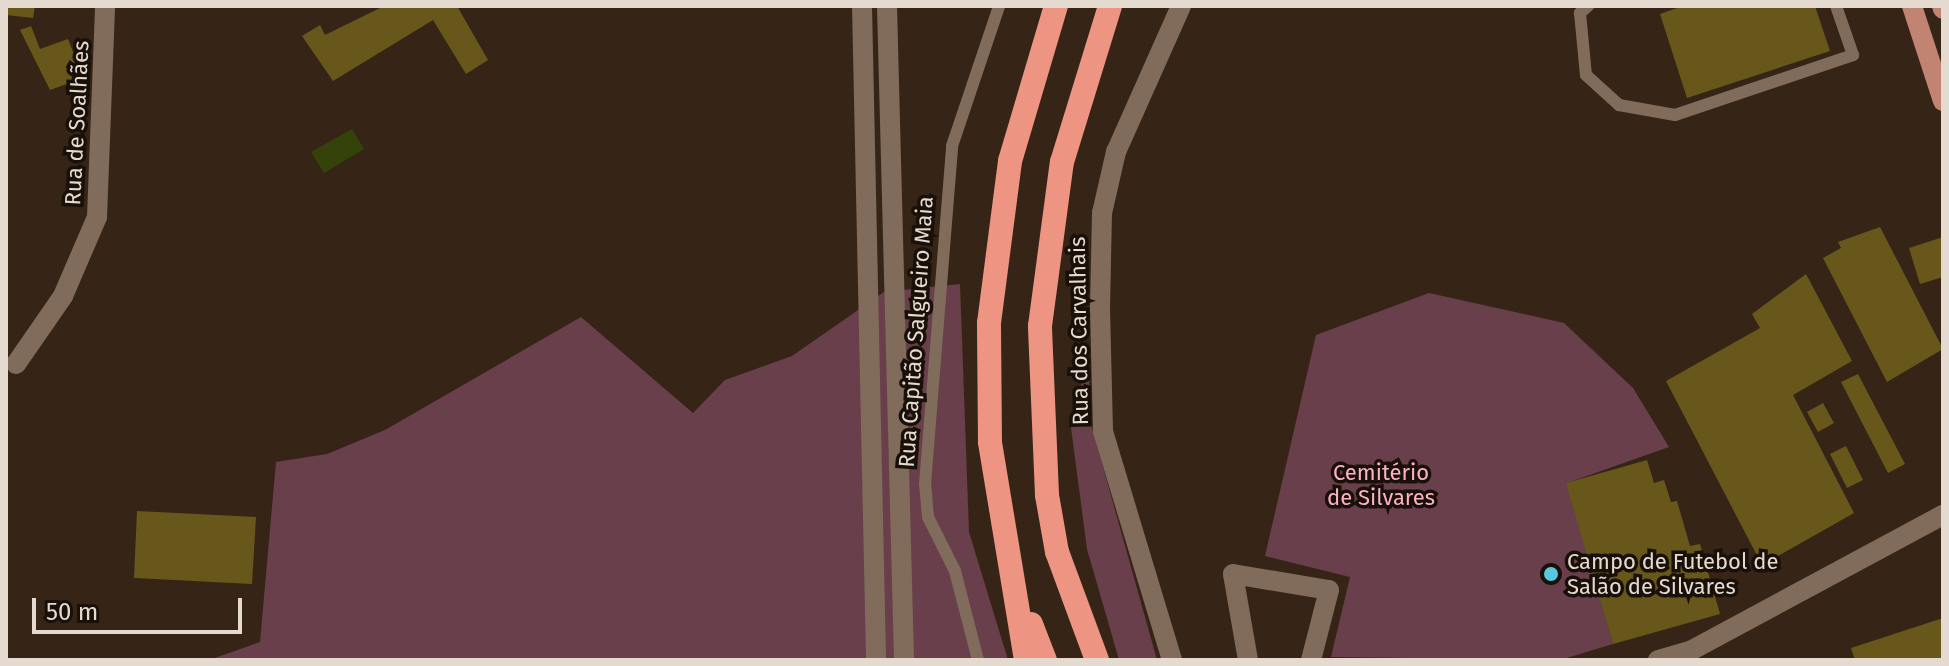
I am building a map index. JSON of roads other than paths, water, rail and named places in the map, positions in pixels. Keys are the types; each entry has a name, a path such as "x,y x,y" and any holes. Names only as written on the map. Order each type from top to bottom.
{"highway":[{"path":"1026,660 1007,562 990,442 994,260 1019,122 1056,6"},
{"path":"1082,660 1057,552 1039,393 1046,259 1072,119 1110,6"},
{"path":"1057,552 1097,660"},
{"path":"1007,562 1045,660"}],"main road":[{"path":"1912,6 1943,101"}],"street":[{"name":"Rua de Soalhães","path":"16,364 63,296 97,217 105,6"},
{"path":"862,6 876,660"},
{"path":"887,6 904,660"},
{"name":"Rua dos Carvalhais","path":"1172,660 1103,431 1100,308 1102,213 1116,152 1181,6"},
{"path":"1658,660 1692,650 1943,515"},
{"path":"1248,660 1233,574 1329,590 1311,660"}],"lane":[{"name":"Rua Capitão Salgueiro Maia","path":"978,660 955,571 928,517 925,484 952,146 999,6"},
{"path":"1588,6 1580,13 1586,75 1619,105 1675,115 1853,55 1836,6"}],"place":[{"name":"Campo de Futebol de Salão de Silvares","path":"1551,574"}],"park label":[{"name":"Cemitério de Silvares","path":"1381,484"}]}
